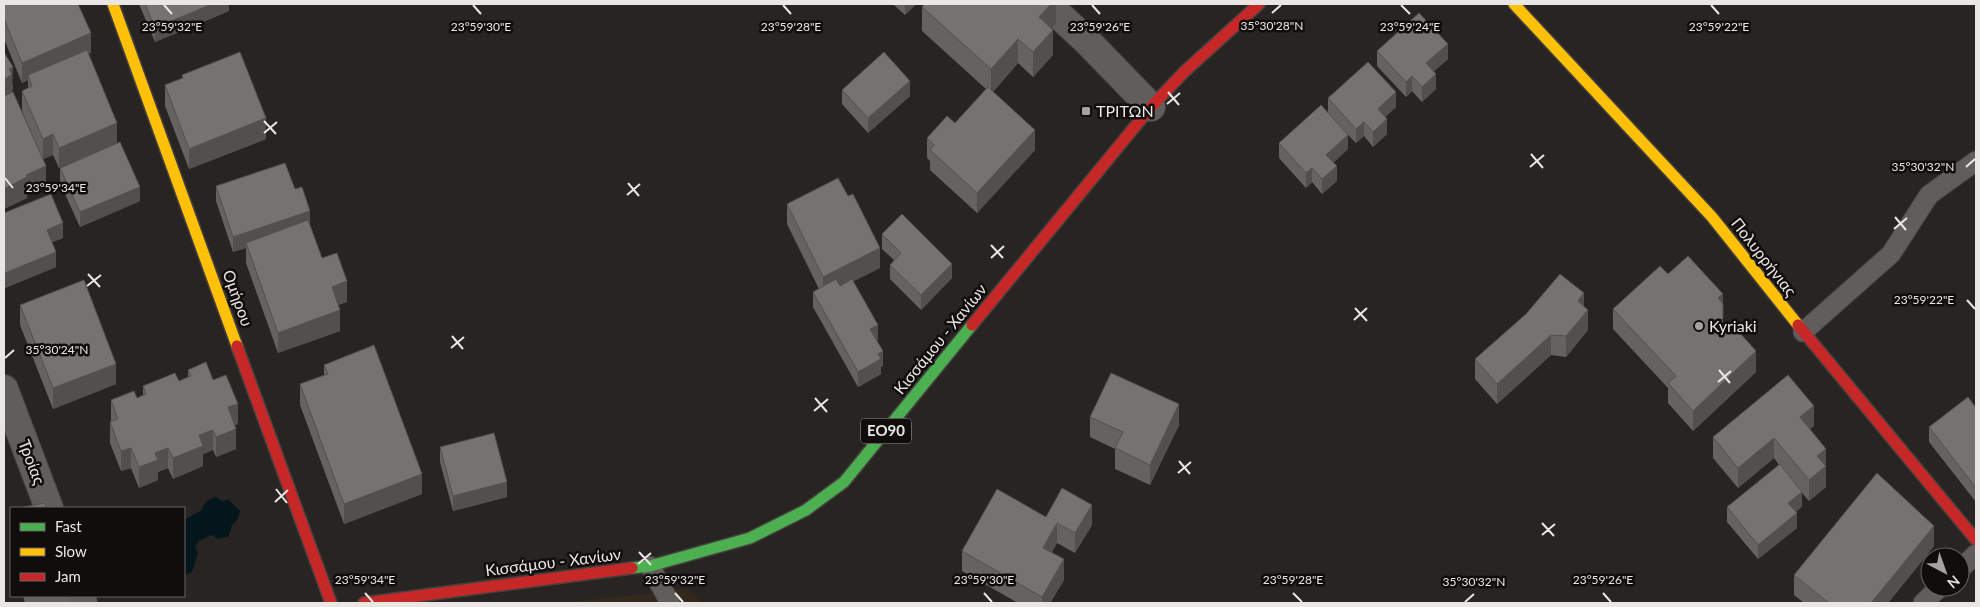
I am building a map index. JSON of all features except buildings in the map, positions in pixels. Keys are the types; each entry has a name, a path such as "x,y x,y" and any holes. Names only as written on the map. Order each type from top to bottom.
{"street":[{"name":"Ομήρου","path":"113,4 331,603"},
{"path":"1047,4 1088,42 1150,106"},
{"name":"Κισσάμου - Χανίων","path":"364,603 490,595 650,566 750,538 778,526 806,510 844,482 1150,106 1184,72 1259,4"},
{"name":"Πολυρρήνιας","path":"1514,4 1712,217 1803,332 1976,540"},
{"name":"Τροίας","path":"4,389 49,507"}],"lane":[{"path":"1803,332 1891,254 1929,195 1976,161"},
{"path":"650,566 670,603"}],"shaded area":[{"path":"216,497 222,501 229,500 240,511 238,519 232,525 229,536 218,539 211,535 199,541 195,547 198,553 192,572 185,575 185,519 202,510 204,505"},
{"path":"688,589 702,603 562,603"}],"traffic: fast":[{"path":"632,568 650,566 750,538 806,510 844,482 972,325"}],"traffic: slow":[{"path":"113,4 237,346"},
{"path":"1514,4 1712,217 1798,325"}],"traffic: jam":[{"path":"972,325 1151,107 1184,72 1259,4"},
{"path":"1798,325 1976,540"},
{"path":"237,346 331,603"},
{"path":"364,603 632,568"}],"place":[{"name":"ΤΡΙΤΩΝ","path":"1086,111"},
{"name":"Kyriaki","path":"1699,326"}]}
